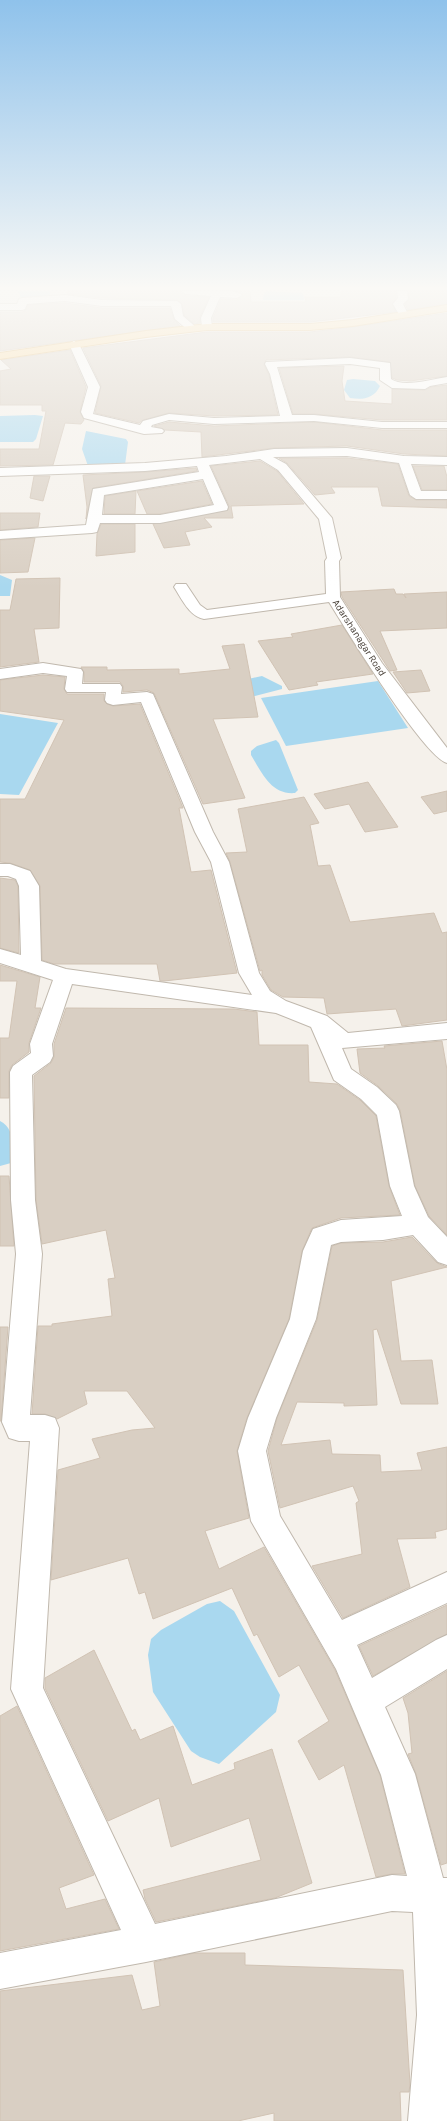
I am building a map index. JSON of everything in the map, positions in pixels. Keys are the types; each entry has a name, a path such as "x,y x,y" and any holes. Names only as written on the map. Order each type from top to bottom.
{"street":[{"path":"93,390 87,412 88,416 144,430 170,432"},
{"path":"279,390 287,419"},
{"path":"144,430 147,423 169,417 214,421 287,419 332,420 382,426 447,425"},
{"path":"262,420 268,432"},
{"path":"0,472 100,469 201,462 269,450 347,452 404,460 447,461"},
{"name":"Adarshanagar Road","path":"269,450 325,518 334,558 332,561 333,597 375,665 440,742 447,758"},
{"path":"404,460 416,495 447,496"},
{"path":"95,519 160,519 222,507 201,462"},
{"path":"0,535 92,529 95,519 98,492 207,474"},
{"path":"181,587 195,608 204,614 333,597"},
{"path":"0,674 43,668 75,672 73,689 114,687 113,700 147,697 160,732 204,832 220,862 249,973 263,996 279,1006 319,1022 344,1041 447,1031"},
{"path":"0,870 10,870 23,875 29,886 31,966"},
{"path":"0,956 66,976 279,1006"},
{"path":"66,976 40,1044 42,1056 21,1072 23,1200 29,1254 16,1422 19,1428 45,1428 27,1689 146,1944"},
{"path":"319,1022 342,1074 369,1093 388,1111 402,1186 418,1224 447,1254"},
{"path":"418,1224 383,1229 341,1231 322,1237 316,1251 303,1319 262,1418 252,1451 266,1520 347,1658 398,1774 438,1896 436,2015 428,2121"},
{"path":"336,1639 447,1587"},
{"path":"366,1700 447,1651"},
{"path":"0,1971 146,1944 392,1893 438,1896"}],"water":[{"path":"344,390 377,390 371,396 363,399 350,398"},
{"path":"0,416 43,416 36,439 33,442 0,442"},
{"path":"86,431 126,439 128,442 125,465 88,466 82,449"},
{"path":"0,575 12,580 10,596 0,596"},
{"path":"262,676 282,686 282,689 251,697 248,679"},
{"path":"378,681 408,728 286,746 261,698"},
{"path":"0,714 58,723 19,795 0,794"},
{"path":"276,740 279,743 298,790 295,793 287,793 273,787 263,775 251,755 251,751 257,746"},
{"path":"0,1121 9,1129 12,1145 11,1163 0,1166"},
{"path":"220,1601 234,1611 280,1695 276,1712 219,1764 200,1757 191,1751 153,1692 148,1655 151,1639 161,1630 207,1604"}],"building":[{"path":"0,390 85,390 80,412 84,420 81,424 65,423 53,465 0,466 0,449 39,449 46,411 42,411 42,405 0,405"},
{"path":"100,390 272,390 278,415 214,416 169,413 143,420 139,423 95,413"},
{"path":"286,390 343,390 345,401 392,404 392,390 447,390 447,420 382,420 314,414 293,414"},
{"path":"169,422 214,426 314,422 382,430 447,430 447,456 404,454 347,446 274,448 202,457 201,432 165,430 154,426"},
{"path":"279,458 347,458 398,464 409,496 416,500 447,500 447,508 382,506 378,487 331,487 335,493 315,495 287,463"},
{"path":"260,461 277,471 304,504 231,506 233,518 204,518 212,527 185,532 190,545 164,548 153,524 228,510 229,506 211,466"},
{"path":"413,466 444,466 447,477 447,490 422,490"},
{"path":"196,468 197,471 93,488 86,519 87,507 83,475"},
{"path":"34,476 50,476 43,501 30,498"},
{"path":"202,481 212,504 160,514 147,514 137,491"},
{"path":"136,491 135,514 104,514 105,496"},
{"path":"0,513 40,513 38,527 0,530"},
{"path":"101,524 135,524 135,552 96,556 97,534"},
{"path":"35,538 28,572 0,573 0,540"},
{"path":"60,578 59,628 34,629 39,662 0,667 0,610 10,610 16,579"},
{"path":"394,589 396,594 403,594 406,598 404,594 447,592 447,628 380,631 397,670 390,671 342,597 341,592"},
{"path":"342,625 373,674 316,682 318,685 289,690 258,641 293,637 291,634"},
{"path":"244,644 258,717 213,719 245,798 203,804 154,693 147,690 123,692 123,686 120,682 84,682 84,672 81,667 107,667 107,670 179,669 179,674 230,669 222,646"},
{"path":"421,670 430,691 407,693 393,672"},
{"path":"43,675 65,677 64,689 67,694 104,694 104,701 113,706 140,704 183,808 179,808 191,872 211,870 237,973 160,981 157,964 54,964 42,960 40,886 30,870 10,863 0,862 0,799 25,799 64,720 0,711 0,680"},
{"path":"368,782 398,827 365,832 349,804 325,809 314,794"},
{"path":"447,791 447,811 434,814 421,797"},
{"path":"304,797 319,823 310,825 318,866 330,865 350,922 434,913 442,933 447,932 447,1020 402,1026 396,1009 327,1014 324,998 283,997 271,990 262,975 262,970 260,971 230,862 226,853 247,852 238,809"},
{"path":"0,878 15,880 18,886 19,953 0,948"},
{"path":"0,965 40,977 35,1008 41,1008 29,1043 29,1052 12,1065 9,1071 9,1098 0,1098 0,1038 9,1038 17,981 0,981"},
{"path":"66,1008 234,1009 257,1012 259,1045 308,1045 309,1082 337,1084 360,1100 376,1116 389,1186 400,1215 341,1218 312,1228 302,1251 289,1319 247,1418 237,1451 249,1518 205,1531 219,1569 264,1547 335,1670 380,1775 405,1874 392,1874 376,1877 344,1765 319,1780 298,1741 329,1721 299,1665 279,1677 257,1634 254,1636 232,1588 153,1619 145,1592 139,1594 128,1558 51,1580 58,1470 100,1458 92,1439 132,1430 155,1428 127,1391 84,1391 87,1404 57,1419 45,1414 32,1414 38,1326 52,1326 52,1324 112,1316 108,1279 115,1278 106,1230 42,1244 36,1200 34,1076 51,1063 54,1057 54,1044"},
{"path":"442,1041 447,1070 447,1235 429,1216 415,1186 400,1110 397,1104 378,1086 360,1073 357,1049 385,1048 384,1046"},
{"path":"0,1176 9,1176 14,1246 0,1246"},
{"path":"412,1237 437,1263 447,1267 391,1281 401,1361 432,1360 438,1404 401,1404 377,1329 373,1330 377,1405 344,1406 344,1403 297,1402 281,1445 330,1440 332,1454 380,1455 381,1472 422,1470 417,1453 447,1447 447,1529 435,1532 436,1538 397,1539 410,1587 343,1618 312,1566 362,1554 356,1503 359,1501 353,1486 280,1508 268,1451 277,1418 317,1320 332,1246 341,1243 383,1242"},
{"path":"0,1327 8,1327 1,1421 0,1421"},
{"path":"447,1605 447,1634 373,1676 359,1646"},
{"path":"94,1650 132,1731 135,1729 140,1740 173,1726 192,1785 235,1769 234,1763 272,1749 312,1883 275,1898 156,1922 145,1899 143,1890 261,1860 249,1818 171,1847 159,1798 108,1821 45,1688 45,1678"},
{"path":"447,1671 447,1863 441,1865 416,1774 408,1754 412,1753 408,1713 403,1698"},
{"path":"17,1706 94,1875 59,1888 66,1909 105,1899 119,1929 0,1951 0,1716"},
{"path":"194,1953 245,1953 245,1965 403,1970 410,2084 409,2092 400,2092 401,2121 274,2121 274,2113 238,2121 0,2121 0,1991 132,1975 142,2010 160,2006 154,1962"}]}
